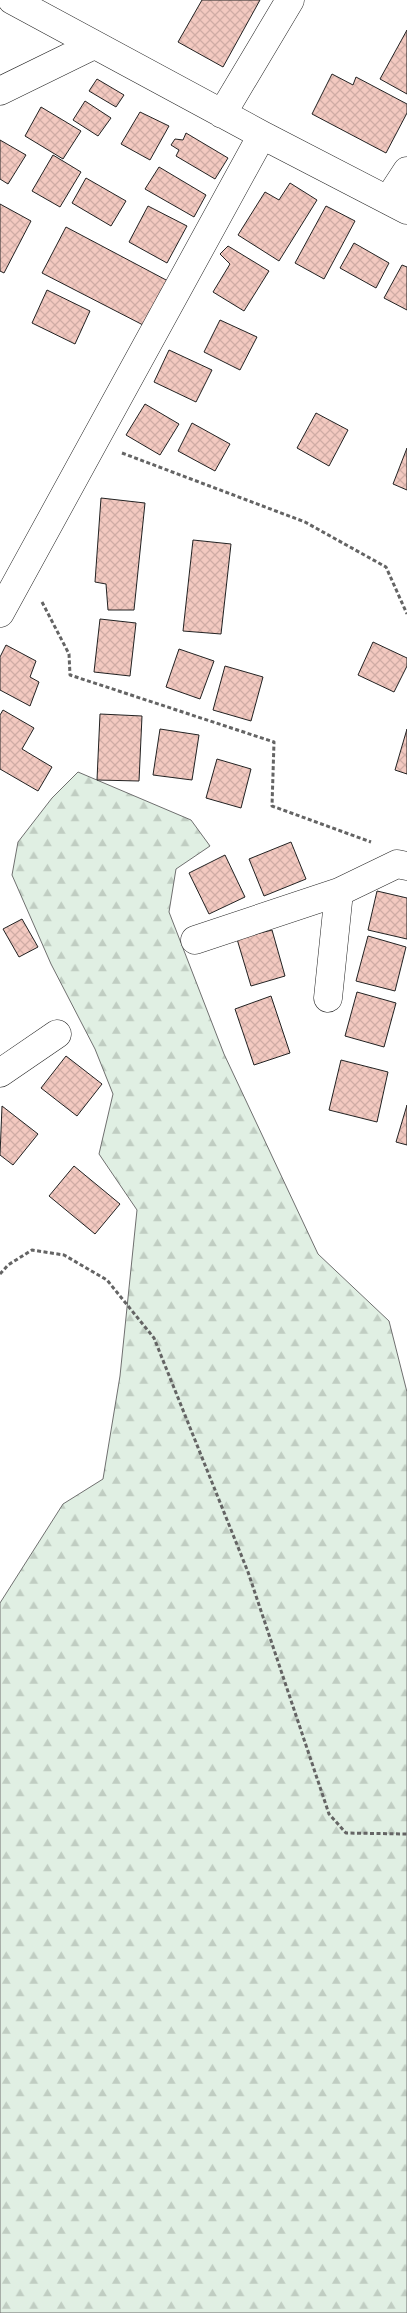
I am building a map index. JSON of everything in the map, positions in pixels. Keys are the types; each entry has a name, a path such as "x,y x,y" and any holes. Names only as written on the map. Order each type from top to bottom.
{"street":[{"path":"12,0 262,136 398,205 407,171"},
{"path":"222,114 290,0"},
{"path":"0,91 94,45"},
{"path":"1,609 262,136"},
{"path":"196,940 339,892 402,865"},
{"path":"328,998 339,892"},
{"path":"0,1073 57,1034"}],"path":[{"path":"94,443 305,522 386,567 407,614"},
{"path":"24,568 69,654 70,675 274,742 272,806 388,848 402,865"},
{"path":"0,1274 8,1265 32,1250 64,1255 107,1280 154,1338 248,1572 329,1814 346,1833 407,1834"}],"green space":[{"path":"78,772 191,820 210,846 176,869 169,912 224,1054 318,1254 389,1321 407,1392 407,2313 0,2313 0,1603 63,1504 103,1479 120,1376 137,1210 99,1154 113,1094 95,1049 51,964 12,875 18,842 52,798"}],"building":[{"path":"202,0 260,0 223,67 178,42"},
{"path":"407,30 407,94 380,79"},
{"path":"332,74 353,85 356,77 407,104 407,113 386,153 312,114"},
{"path":"97,79 124,95 116,107 89,91"},
{"path":"85,101 111,118 98,136 73,120"},
{"path":"41,107 81,131 63,159 25,136"},
{"path":"140,112 169,126 150,160 121,144"},
{"path":"186,133 228,158 215,179 176,156 179,150 171,145 175,139 183,140"},
{"path":"0,140 26,155 8,184 0,179"},
{"path":"53,155 81,172 60,207 32,191"},
{"path":"159,167 206,195 194,217 145,189"},
{"path":"86,178 126,201 111,226 72,203"},
{"path":"290,183 317,200 279,261 238,235 265,192 279,200"},
{"path":"0,204 31,221 4,273 0,271"},
{"path":"148,206 187,226 167,263 129,242"},
{"path":"326,206 355,221 324,279 295,263"},
{"path":"66,227 168,281 145,326 42,273"},
{"path":"354,243 389,263 376,288 340,268"},
{"path":"228,246 269,271 244,311 213,292 230,264 220,254"},
{"path":"402,265 407,267 407,310 384,298"},
{"path":"47,290 90,311 75,344 32,323"},
{"path":"220,320 257,337 240,370 204,352"},
{"path":"169,350 212,370 196,402 154,382"},
{"path":"145,404 179,424 160,455 126,435"},
{"path":"316,413 348,430 329,466 297,448"},
{"path":"192,423 230,444 215,471 178,451"},
{"path":"407,448 407,490 393,484"},
{"path":"101,498 145,503 134,610 108,610 106,584 95,582"},
{"path":"193,540 231,544 221,634 183,631"},
{"path":"100,619 136,623 130,676 94,672"},
{"path":"373,642 407,658 407,666 394,692 358,675"},
{"path":"6,645 36,661 30,677 39,682 30,706 0,690 0,657"},
{"path":"179,649 214,661 200,699 166,687"},
{"path":"225,666 263,677 251,721 213,710"},
{"path":"3,710 34,728 22,749 52,767 38,791 0,769 0,715"},
{"path":"100,714 142,716 139,781 97,780"},
{"path":"160,729 199,735 192,780 153,775"},
{"path":"407,729 407,774 395,770"},
{"path":"217,759 251,769 241,808 206,798"},
{"path":"291,842 306,879 264,896 249,859"},
{"path":"225,855 245,897 209,914 189,873"},
{"path":"377,891 407,898 407,939 368,930"},
{"path":"22,919 38,947 19,957 3,929"},
{"path":"272,930 285,976 251,986 237,939"},
{"path":"368,936 406,947 395,991 356,981"},
{"path":"357,992 396,1003 384,1047 345,1036"},
{"path":"271,996 290,1053 254,1065 235,1009"},
{"path":"66,1056 102,1084 77,1116 41,1088"},
{"path":"341,1060 388,1072 377,1122 329,1110"},
{"path":"407,1105 407,1145 396,1142"},
{"path":"2,1106 38,1134 13,1165 0,1155"},
{"path":"74,1166 120,1204 95,1234 49,1196"}]}
